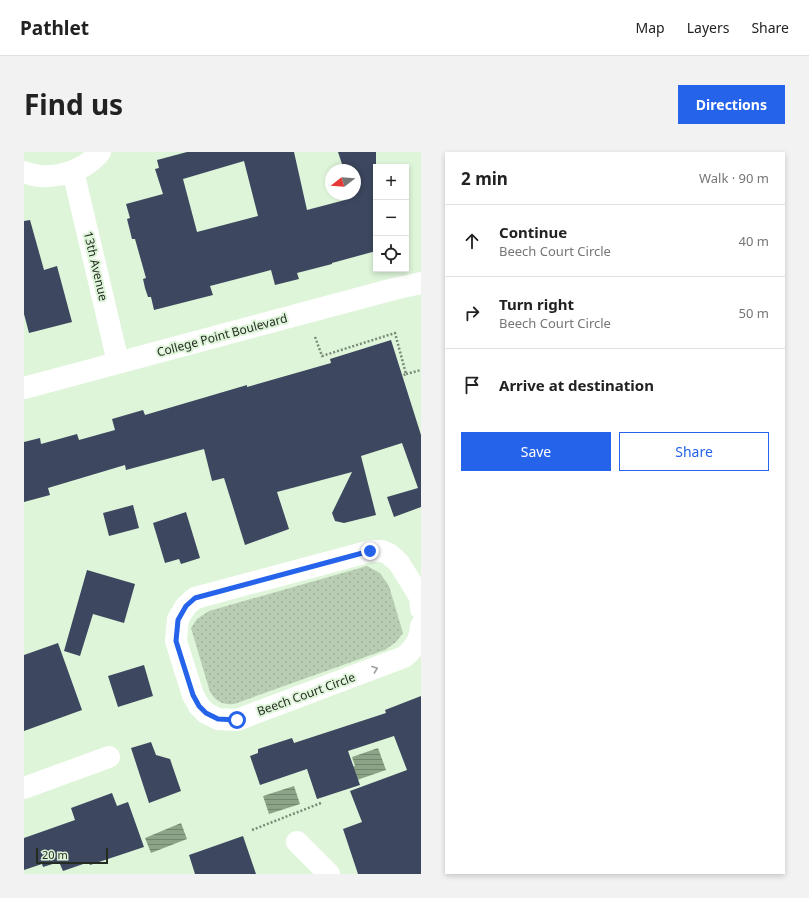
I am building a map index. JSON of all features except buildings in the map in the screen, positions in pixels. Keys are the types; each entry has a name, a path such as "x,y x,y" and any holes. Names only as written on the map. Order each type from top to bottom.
{"street":[{"path":"24,172 37,175 56,176 76,170 96,157 100,152"},
{"name":"13th Avenue","path":"73,171 118,362"},
{"name":"College Point Boulevard","path":"24,388 421,283"},
{"name":"Beech Court Circle","path":"421,601 399,563 389,554 382,551 370,551 195,598 186,606 178,620 176,641 193,695 199,706 206,713 218,719 237,720 404,657 414,650 420,635 421,626"},
{"path":"24,788 109,757"},
{"path":"297,842 328,874"}],"path":[{"path":"314,337 322,356 395,333 406,374"},
{"path":"402,376 421,370"},
{"path":"252,830 321,803"}],"shaded area":[{"path":"367,566 380,573 389,586 403,633 396,642 385,650 234,704 223,703 212,695 191,628 197,619 209,611"},
{"path":"378,748 386,770 354,781 349,768 355,766 352,757"},
{"path":"294,786 300,804 269,814 263,796"},
{"path":"181,823 187,839 151,853 145,838"}],"route":[{"path":"237,720 218,719 206,713 199,706 193,695 176,641 178,620 186,606 195,598 370,551"}]}
